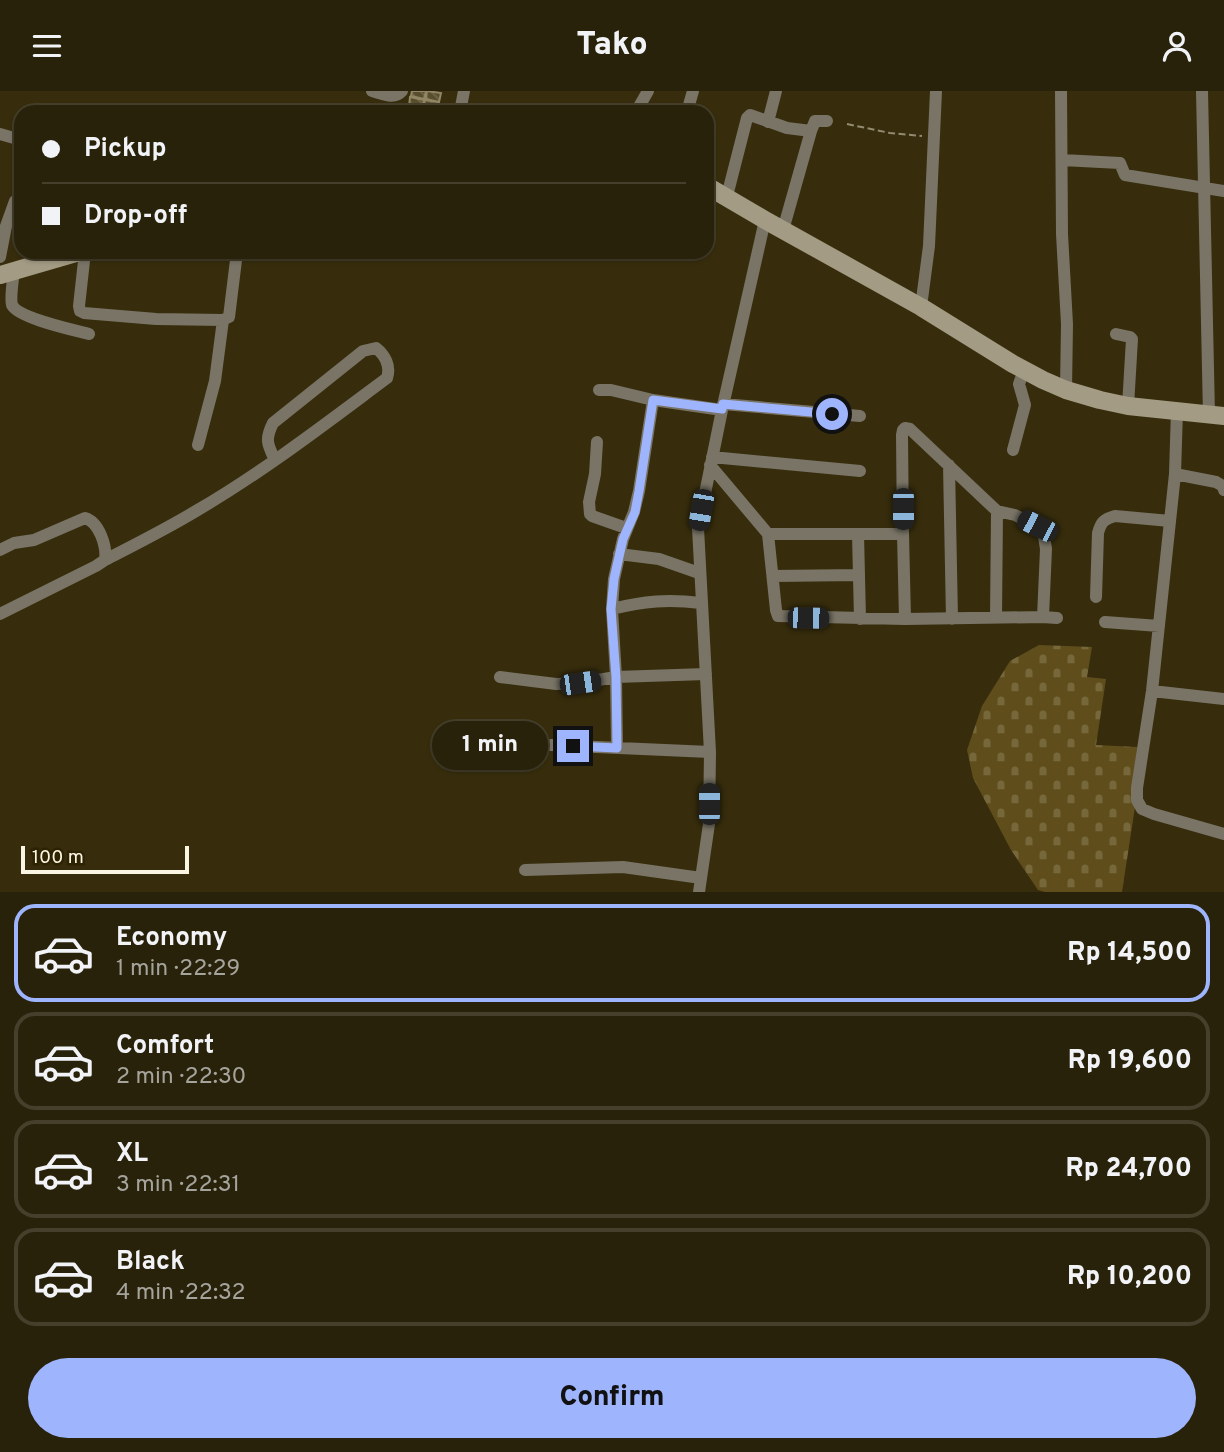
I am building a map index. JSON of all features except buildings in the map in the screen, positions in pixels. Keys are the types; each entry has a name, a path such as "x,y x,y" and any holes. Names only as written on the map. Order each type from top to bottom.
{"street":[{"path":"372,91 392,96 399,95 402,91"},
{"path":"768,122 776,91"},
{"path":"922,307 929,246 936,91"},
{"path":"1061,91 1062,234 1067,324 1066,390"},
{"path":"714,190 765,221 922,307 1043,380 1100,400 1216,416 1203,187 1202,91"},
{"path":"727,197 750,115 787,128 811,131"},
{"path":"783,230 815,121 827,121"},
{"path":"1062,160 1120,163 1125,175 1224,191"},
{"path":"0,257 14,204"},
{"path":"699,892 709,824 710,752 698,529 722,407 765,221"},
{"path":"49,259 7,273 15,308 36,319 89,334"},
{"path":"84,259 79,306 84,313 156,319 223,320 229,317 236,259"},
{"path":"198,445 215,381 223,320"},
{"path":"1116,334 1132,339 1128,405"},
{"path":"0,614 197,511 275,460 387,378 388,368 382,353 376,348 363,351 272,423 267,440 275,460"},
{"path":"1013,450 1025,405 1019,384 1024,370"},
{"path":"599,390 622,392 653,400 722,407 860,416"},
{"path":"617,748 611,609 614,579 626,529 635,512 653,400"},
{"path":"1177,411 1175,474 1152,691 1137,788 1138,800 1142,809 1154,814 1224,834"},
{"path":"905,619 905,428 910,429 997,511 1015,515 1037,526 1044,536 1046,549 1043,617"},
{"path":"597,442 589,502 590,514 626,529"},
{"path":"711,461 860,471"},
{"path":"711,461 768,534 778,616 860,619 1057,618"},
{"path":"949,465 952,619"},
{"path":"1175,474 1216,482 1223,486 1224,490"},
{"path":"996,618 997,511"},
{"path":"1096,597 1100,524 1106,518 1115,516 1170,521"},
{"path":"0,550 14,543 34,540 85,518 94,523 105,548 105,560"},
{"path":"768,534 903,534"},
{"path":"858,534 860,619"},
{"path":"620,554 659,559 699,573"},
{"path":"773,576 859,575"},
{"path":"611,609 660,600 701,603"},
{"path":"1105,622 1158,626"},
{"path":"500,677 556,684 616,677 706,674"},
{"path":"1152,691 1224,699"},
{"path":"551,745 710,752"},
{"path":"525,870 623,867 701,878"}],"path":[{"path":"847,124 890,133 933,137"}],"green space":[{"path":"1039,645 1092,647 1087,677 1106,679 1096,745 1137,747 1135,807 1122,892 1038,890 1011,850 973,778 967,750 982,706 1010,661"}],"route":[{"path":"573,746 617,748 611,609 614,579 626,529 635,512 653,400 722,409 723,404 832,414"}]}
